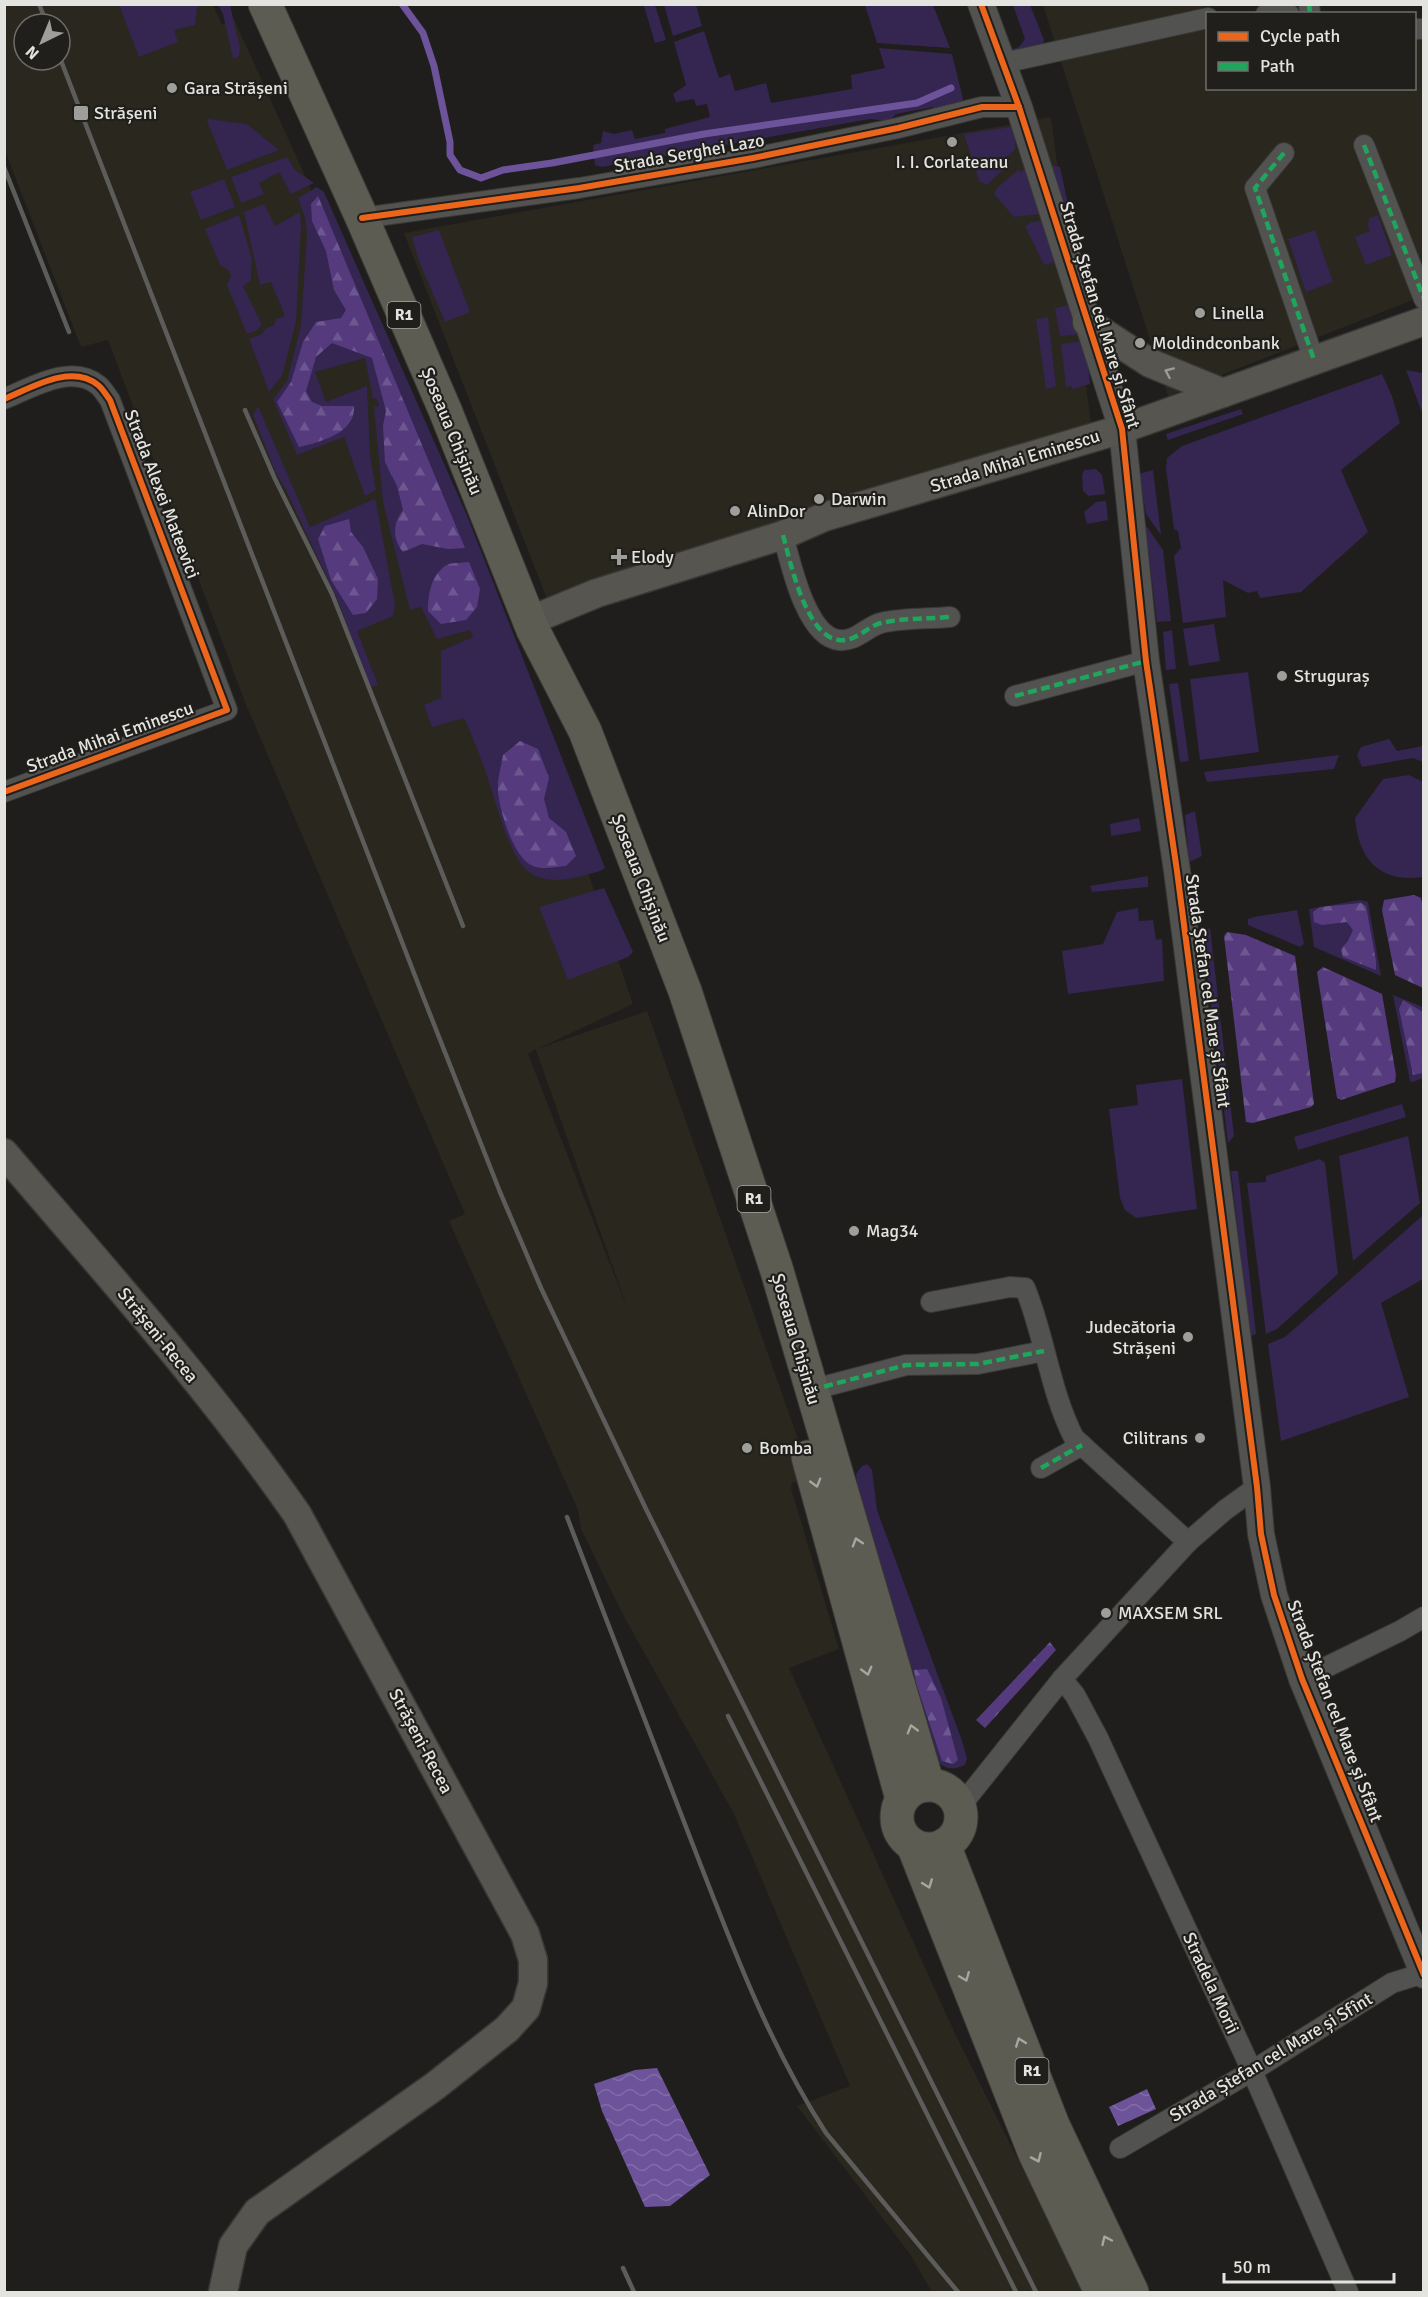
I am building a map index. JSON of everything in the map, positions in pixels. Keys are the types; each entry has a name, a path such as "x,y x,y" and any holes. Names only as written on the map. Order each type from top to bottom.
{"highway":[{"name":"Șoseaua Chișinău","path":"265,4 362,218 445,410 531,626 585,731 685,991 766,1237 811,1390 915,1792"},
{"path":"531,626 569,746 669,1002 751,1250 915,1792"},
{"path":"939,1786 948,1791 959,1808 961,1819 952,1838 929,1845 905,1838 899,1829 897,1809 915,1792 939,1786"},
{"name":"R1","path":"929,1845 943,1923 1035,2154 1101,2292"},
{"name":"R1","path":"929,1845 1053,2125 1132,2292"}],"main road":[{"name":"Strada Mihai Eminescu","path":"531,626 597,593 783,535 824,517 1122,429 1424,321"},
{"path":"1087,322 1150,363 1224,393"},
{"name":"Strășeni-Recea","path":"4,1154 178,1359 259,1460 297,1514 525,1934 533,1960 533,1983 526,2008 507,2030 435,2086 257,2212 233,2246 223,2292"}],"street":[{"name":"Strada Ștefan cel Mare și Sfânt","path":"981,4 1019,107 1122,429 1146,661 1177,871 1257,1487 1261,1534 1274,1595 1302,1679 1423,1973"},
{"path":"1003,63 1206,18"},
{"name":"Strada Serghei Lazo","path":"362,218 579,188 753,158 898,128 982,107 1019,107"},
{"path":"1364,145 1424,299"},
{"path":"1284,153 1255,188 1314,360"},
{"name":"Strada Alexei Mateevici","path":"4,399 69,375 85,378 98,385 110,400 226,710"},
{"path":"783,535 795,582 812,618 826,636 839,640 853,638 879,623 950,617"},
{"path":"1015,696 1146,661"},
{"name":"Strada Mihai Eminescu","path":"4,792 226,710"},
{"path":"931,1302 1010,1287 1025,1288 1033,1306 1044,1351 1074,1437 1188,1542"},
{"path":"811,1390 906,1365 978,1364 1044,1351"},
{"path":"1041,1467 1082,1445"},
{"path":"959,1808 1062,1679 1188,1542 1225,1510 1257,1487"},
{"path":"1302,1679 1424,1617"},
{"name":"Stradela Morii","path":"1062,1679 1075,1695 1098,1738 1252,2071 1348,2292"},
{"name":"Strada Ștefan cel Mare și Sfînt","path":"1120,2148 1252,2071 1392,1983 1423,1973"}],"shaded area":[{"path":"5,5 213,5 222,25 234,19 407,401 504,627 633,1004 537,1049 647,1011 811,1476 792,1483 791,1488 839,1649 789,1668 956,2036 1084,2292 932,2292 910,2254 797,2106 850,2086 733,1812 621,1611 581,1529 578,1510 449,1221 465,1214 247,707 108,340 81,347 5,151","holes":["536,1050 628,1310 528,1054"]},
{"path":"119,5 202,5 197,8 195,25 174,30 178,42 139,57"},
{"path":"218,5 230,5 240,48 239,56 233,59 223,14"},
{"path":"655,5 666,40 655,43 644,6"},
{"path":"664,5 696,5 702,26 673,36"},
{"path":"865,5 933,5 950,48 877,43"},
{"path":"1013,5 1030,5 1044,40 1040,53 1005,52 1019,47 1025,39"},
{"path":"1043,5 1202,5 1206,23 1206,90 1416,90 1416,38 1423,39 1423,296 1168,396"},
{"path":"704,31 719,78 730,74 735,91 766,83 771,103 852,89 851,75 885,68 879,48 952,54 963,99 962,105 936,116 933,107 896,114 889,121 870,119 602,167 595,165 593,145 601,143 603,131 614,134 632,130 635,139 665,133 665,129 710,117 707,104 696,106 694,99 676,102 673,94 686,85 674,42"},
{"path":"1051,117 1091,423 547,599 404,233"},
{"path":"208,119 247,124 279,150 227,170"},
{"path":"1011,127 1015,137 1015,150 1006,157 1011,162 987,185 979,181 964,134"},
{"path":"287,157 295,170 314,183 291,194 279,172 259,183 264,194 241,203 231,177"},
{"path":"1046,163 1060,167 1068,204 1060,212 1014,217 994,194 997,188 1018,170 1021,172 1027,165"},
{"path":"224,179 235,207 201,220 190,192"},
{"path":"317,187 324,192 468,518 605,868 600,871 557,880 540,878 532,874 524,867 511,845 483,763 464,718 432,727 424,705 441,698 441,651 473,637 470,630 437,639 421,607 410,610 383,502 374,407 379,406 376,398 373,399 365,358 315,372 326,402 367,386 370,455 376,490 365,496 344,437 297,455 273,399 287,381 301,325 307,234 305,218 298,198"},
{"path":"264,204 275,226 300,212 301,226 296,322 282,376 269,392 249,339 262,334 265,329 274,325 276,319 285,316 271,282 260,285 244,212"},
{"path":"239,215 252,259 251,280 243,286 262,325 247,334 227,285 231,276 228,270 220,265 205,229"},
{"path":"1378,215 1392,255 1366,265 1355,237 1370,231 1369,218"},
{"path":"1056,219 1074,257 1044,265 1025,226 1032,222"},
{"path":"439,230 470,312 445,322 419,261 412,237"},
{"path":"1315,230 1333,282 1306,292 1288,239"},
{"path":"1080,303 1085,334 1060,336 1055,308"},
{"path":"1048,317 1056,386 1046,389 1036,319"},
{"path":"1083,341 1086,343 1090,384 1072,389 1071,386 1066,387 1061,344"},
{"path":"1406,370 1423,373 1423,415"},
{"path":"1382,374 1392,396 1400,423 1341,470 1368,532 1301,592 1260,598 1257,591 1248,593 1223,580 1226,617 1183,623 1174,556 1181,548 1178,531 1174,529 1166,469 1167,458 1182,446"},
{"path":"258,406 310,527 374,499 376,502 395,605 393,616 357,631 378,685 369,687 338,601 275,471 253,415"},
{"path":"1241,409 1243,414 1168,440 1166,434"},
{"path":"1096,469 1102,475 1105,494 1089,496 1083,491 1082,475 1084,470"},
{"path":"1153,470 1161,535 1146,514 1139,474"},
{"path":"1106,501 1108,520 1087,524 1084,512 1096,502"},
{"path":"1145,524 1163,550 1171,621 1157,622"},
{"path":"1214,624 1220,661 1189,666 1183,629"},
{"path":"1172,630 1176,669 1166,670 1163,632"},
{"path":"1248,672 1259,752 1200,760 1190,679"},
{"path":"1178,683 1189,761 1180,762 1169,684"},
{"path":"1389,739 1397,751 1423,746 1423,762 1413,758 1362,767 1357,755 1361,747"},
{"path":"1339,755 1334,769 1207,782 1204,772"},
{"path":"1409,775 1423,782 1424,877 1408,878 1383,872 1367,857 1357,833 1355,818 1383,779"},
{"path":"1195,811 1202,856 1189,862 1185,815"},
{"path":"1139,818 1141,831 1111,836 1110,824"},
{"path":"1148,876 1148,887 1092,892 1090,886"},
{"path":"604,888 633,952 628,957 568,980 539,907"},
{"path":"1360,900 1368,902 1381,976 1314,947 1309,909"},
{"path":"1138,908 1139,921 1153,920 1156,940 1162,939 1164,981 1068,994 1062,951 1103,944 1117,912"},
{"path":"1297,910 1304,944 1300,947 1248,925 1248,919 1254,917"},
{"path":"1210,928 1234,1136 1228,1143 1202,932"},
{"path":"1393,995 1423,1007 1423,1078 1413,1082 1410,1081"},
{"path":"1182,1079 1197,1209 1136,1218 1125,1210 1120,1198 1109,1109 1138,1105 1136,1085"},
{"path":"1402,1104 1406,1117 1298,1150 1294,1137"},
{"path":"1408,1136 1420,1203 1353,1261 1339,1156"},
{"path":"1320,1159 1325,1163 1338,1274 1277,1329 1266,1334 1247,1183 1266,1182 1266,1176"},
{"path":"1231,1171 1238,1171 1256,1334 1250,1336"},
{"path":"1422,1216 1424,1218 1423,1279 1381,1303 1409,1397 1281,1441 1268,1344 1285,1337"},
{"path":"867,1464 872,1470 877,1510 961,1738 967,1758 965,1765 961,1767 947,1768 937,1761 857,1484 856,1474 862,1466"}],"green space":[{"path":"318,196 465,548 448,549 422,544 403,552 399,547 395,531 397,520 403,510 397,486 385,462 383,426 386,411 372,358 332,343 316,357 306,391 312,402 322,406 354,406 349,423 335,435 299,447 277,402 291,382 303,342 316,322 341,318 346,310 334,290 326,251 312,221 311,204"},
{"path":"349,519 351,532 363,547 378,579 377,599 366,613 353,615 331,580 318,539 325,526"},
{"path":"469,562 480,589 477,607 466,620 441,624 428,611 433,580 447,565"},
{"path":"520,741 538,749 549,778 544,799 549,818 566,832 576,856 566,866 545,868 533,866 526,862 520,854 509,834 499,801 499,778 503,755"},
{"path":"1414,895 1421,898 1423,908 1423,988 1395,975 1382,910 1384,900"},
{"path":"1361,903 1366,906 1376,970 1343,957 1341,949 1353,930 1347,922 1322,925 1314,922 1313,912 1320,907"},
{"path":"1227,932 1246,935 1295,956 1314,1104 1311,1107 1253,1123 1246,1122 1224,936"},
{"path":"1323,967 1382,994 1396,1075 1395,1082 1341,1100 1337,1098 1317,972"},
{"path":"1403,1000 1423,1012 1423,1073 1413,1075 1399,1009"},
{"path":"1050,1642 1056,1650 985,1728 976,1720"},
{"path":"927,1669 941,1698 958,1760 953,1764 942,1761 916,1683 914,1670"}],"water":[{"path":"657,2068 710,2175 670,2206 645,2207 602,2111 594,2084 635,2070"},
{"path":"1147,2089 1156,2109 1118,2126 1109,2107"}],"waterway":[{"path":"402,4 423,33 434,66 450,142 450,155 460,170 481,178 503,170 704,134 917,103 951,88"}],"railway":[{"path":"39,4 42,12"},
{"path":"65,72 424,999 500,1192 541,1288 646,1509 1036,2292"},
{"path":"4,167 69,332"},
{"path":"245,410 275,479 332,594 463,926"},
{"path":"567,1517 720,1915 751,1990 786,2063 826,2133 958,2292"},
{"path":"728,1716 1016,2292"},
{"path":"623,2268 634,2292"}],"marked path":[{"path":"1309,4 1310,12"},
{"path":"1364,145 1424,299"},
{"path":"1284,153 1255,188 1314,360"},
{"path":"783,535 801,596 817,626 827,636 845,640 889,621 950,617"},
{"path":"1015,696 1146,661"},
{"path":"811,1390 906,1365 978,1364 1044,1351"},
{"path":"1041,1468 1082,1445"}],"cycle path":[{"path":"981,4 1019,107 1122,429 1146,661 1177,871 1257,1487 1261,1534 1274,1595 1302,1679 1424,1975"},
{"path":"362,218 579,188 753,158 898,128 982,107 1019,107"},
{"path":"4,399 38,384 76,376 98,385 110,400 227,710 4,792"}],"place":[{"name":"Gara Strășeni","path":"172,88"},
{"name":"Strășeni","path":"81,113"},
{"name":"I. I. Corlateanu","path":"952,142"},
{"name":"Linella","path":"1200,313"},
{"name":"Moldindconbank","path":"1140,343"},
{"name":"Darwin","path":"819,499"},
{"name":"AlinDor","path":"735,511"},
{"name":"Elody","path":"619,557"},
{"name":"Struguraș","path":"1282,676"},
{"name":"Mag34","path":"854,1231"},
{"name":"Judecătoria Strășeni","path":"1188,1337"},
{"name":"Cilitrans","path":"1200,1438"},
{"name":"Bomba","path":"747,1448"},
{"name":"MAXSEM SRL","path":"1106,1613"}]}
